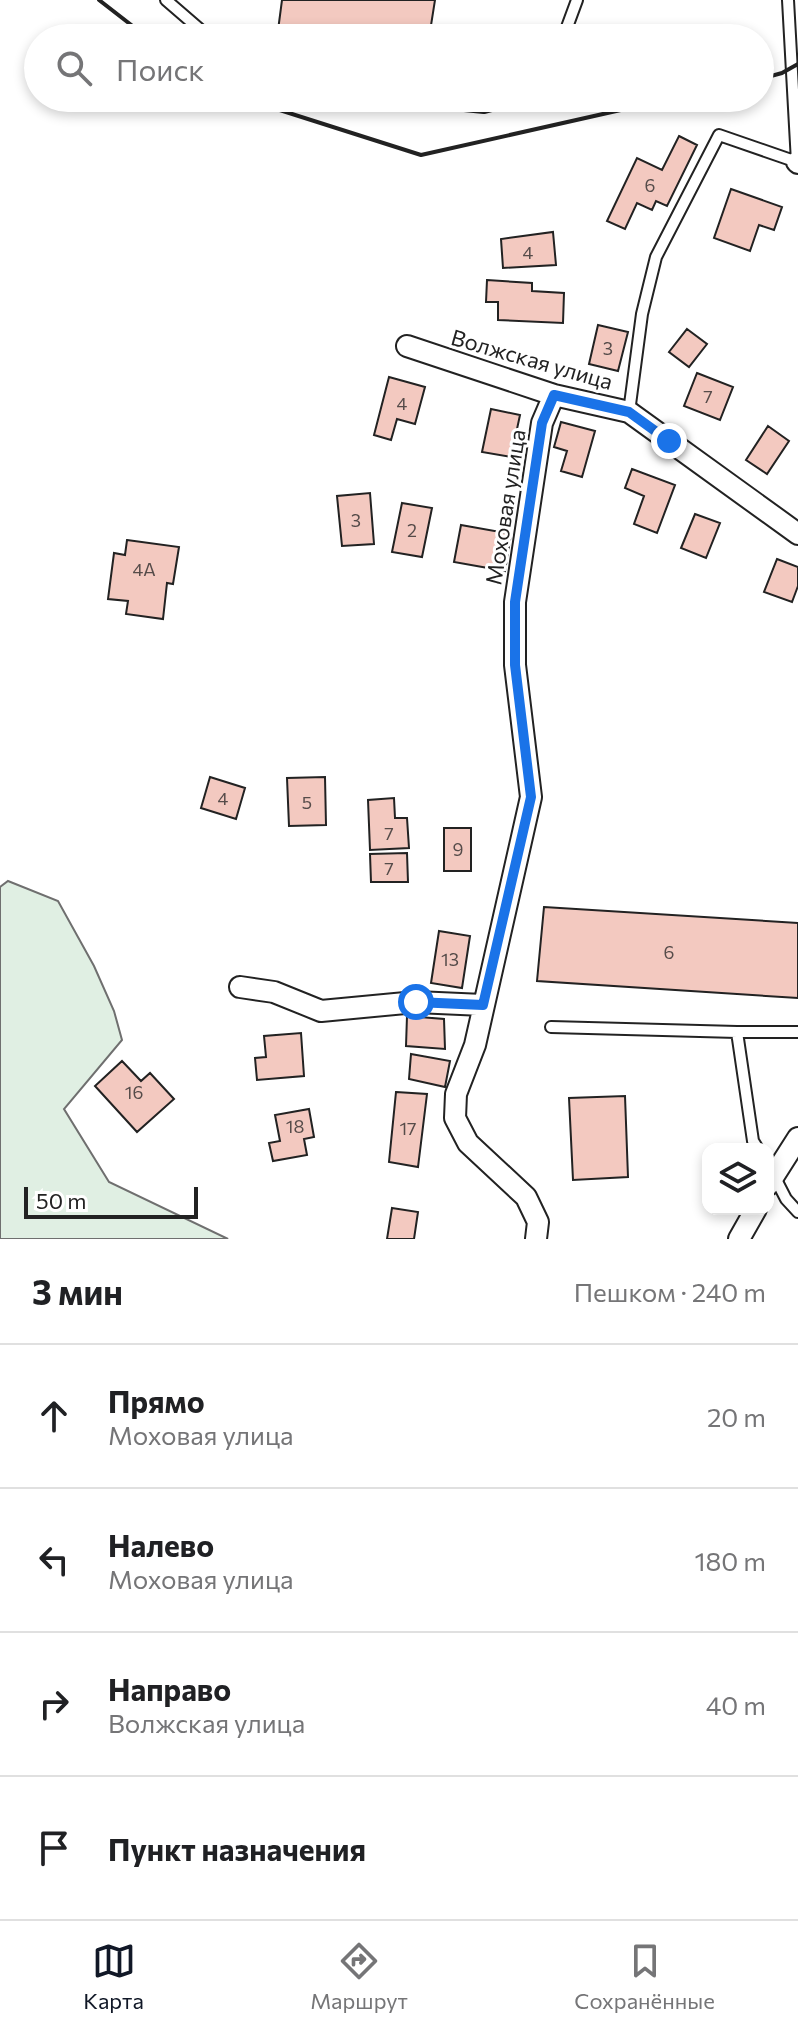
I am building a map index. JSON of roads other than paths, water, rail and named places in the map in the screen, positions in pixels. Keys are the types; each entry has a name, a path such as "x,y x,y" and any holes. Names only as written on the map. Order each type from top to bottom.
{"street":[{"name":"Волжская улица","path":"407,346 554,395 629,412 798,534"},
{"name":"Моховая улица","path":"536,1239 538,1222 526,1197 468,1143 455,1118 456,1094 475,1045 531,797 515,665 515,602 542,423 554,395"},
{"path":"240,987 274,992 321,1011 416,1002 483,1005"},
{"path":"774,1169 798,1138"},
{"path":"739,1239 753,1215"}],"lane":[{"path":"166,0 194,24"},
{"path":"568,24 577,0"},
{"path":"629,412 642,314 656,257 719,135 797,162 788,0"},
{"path":"551,1027 798,1032"},
{"path":"737,1032 754,1143"},
{"path":"774,1180 798,1212"}]}
